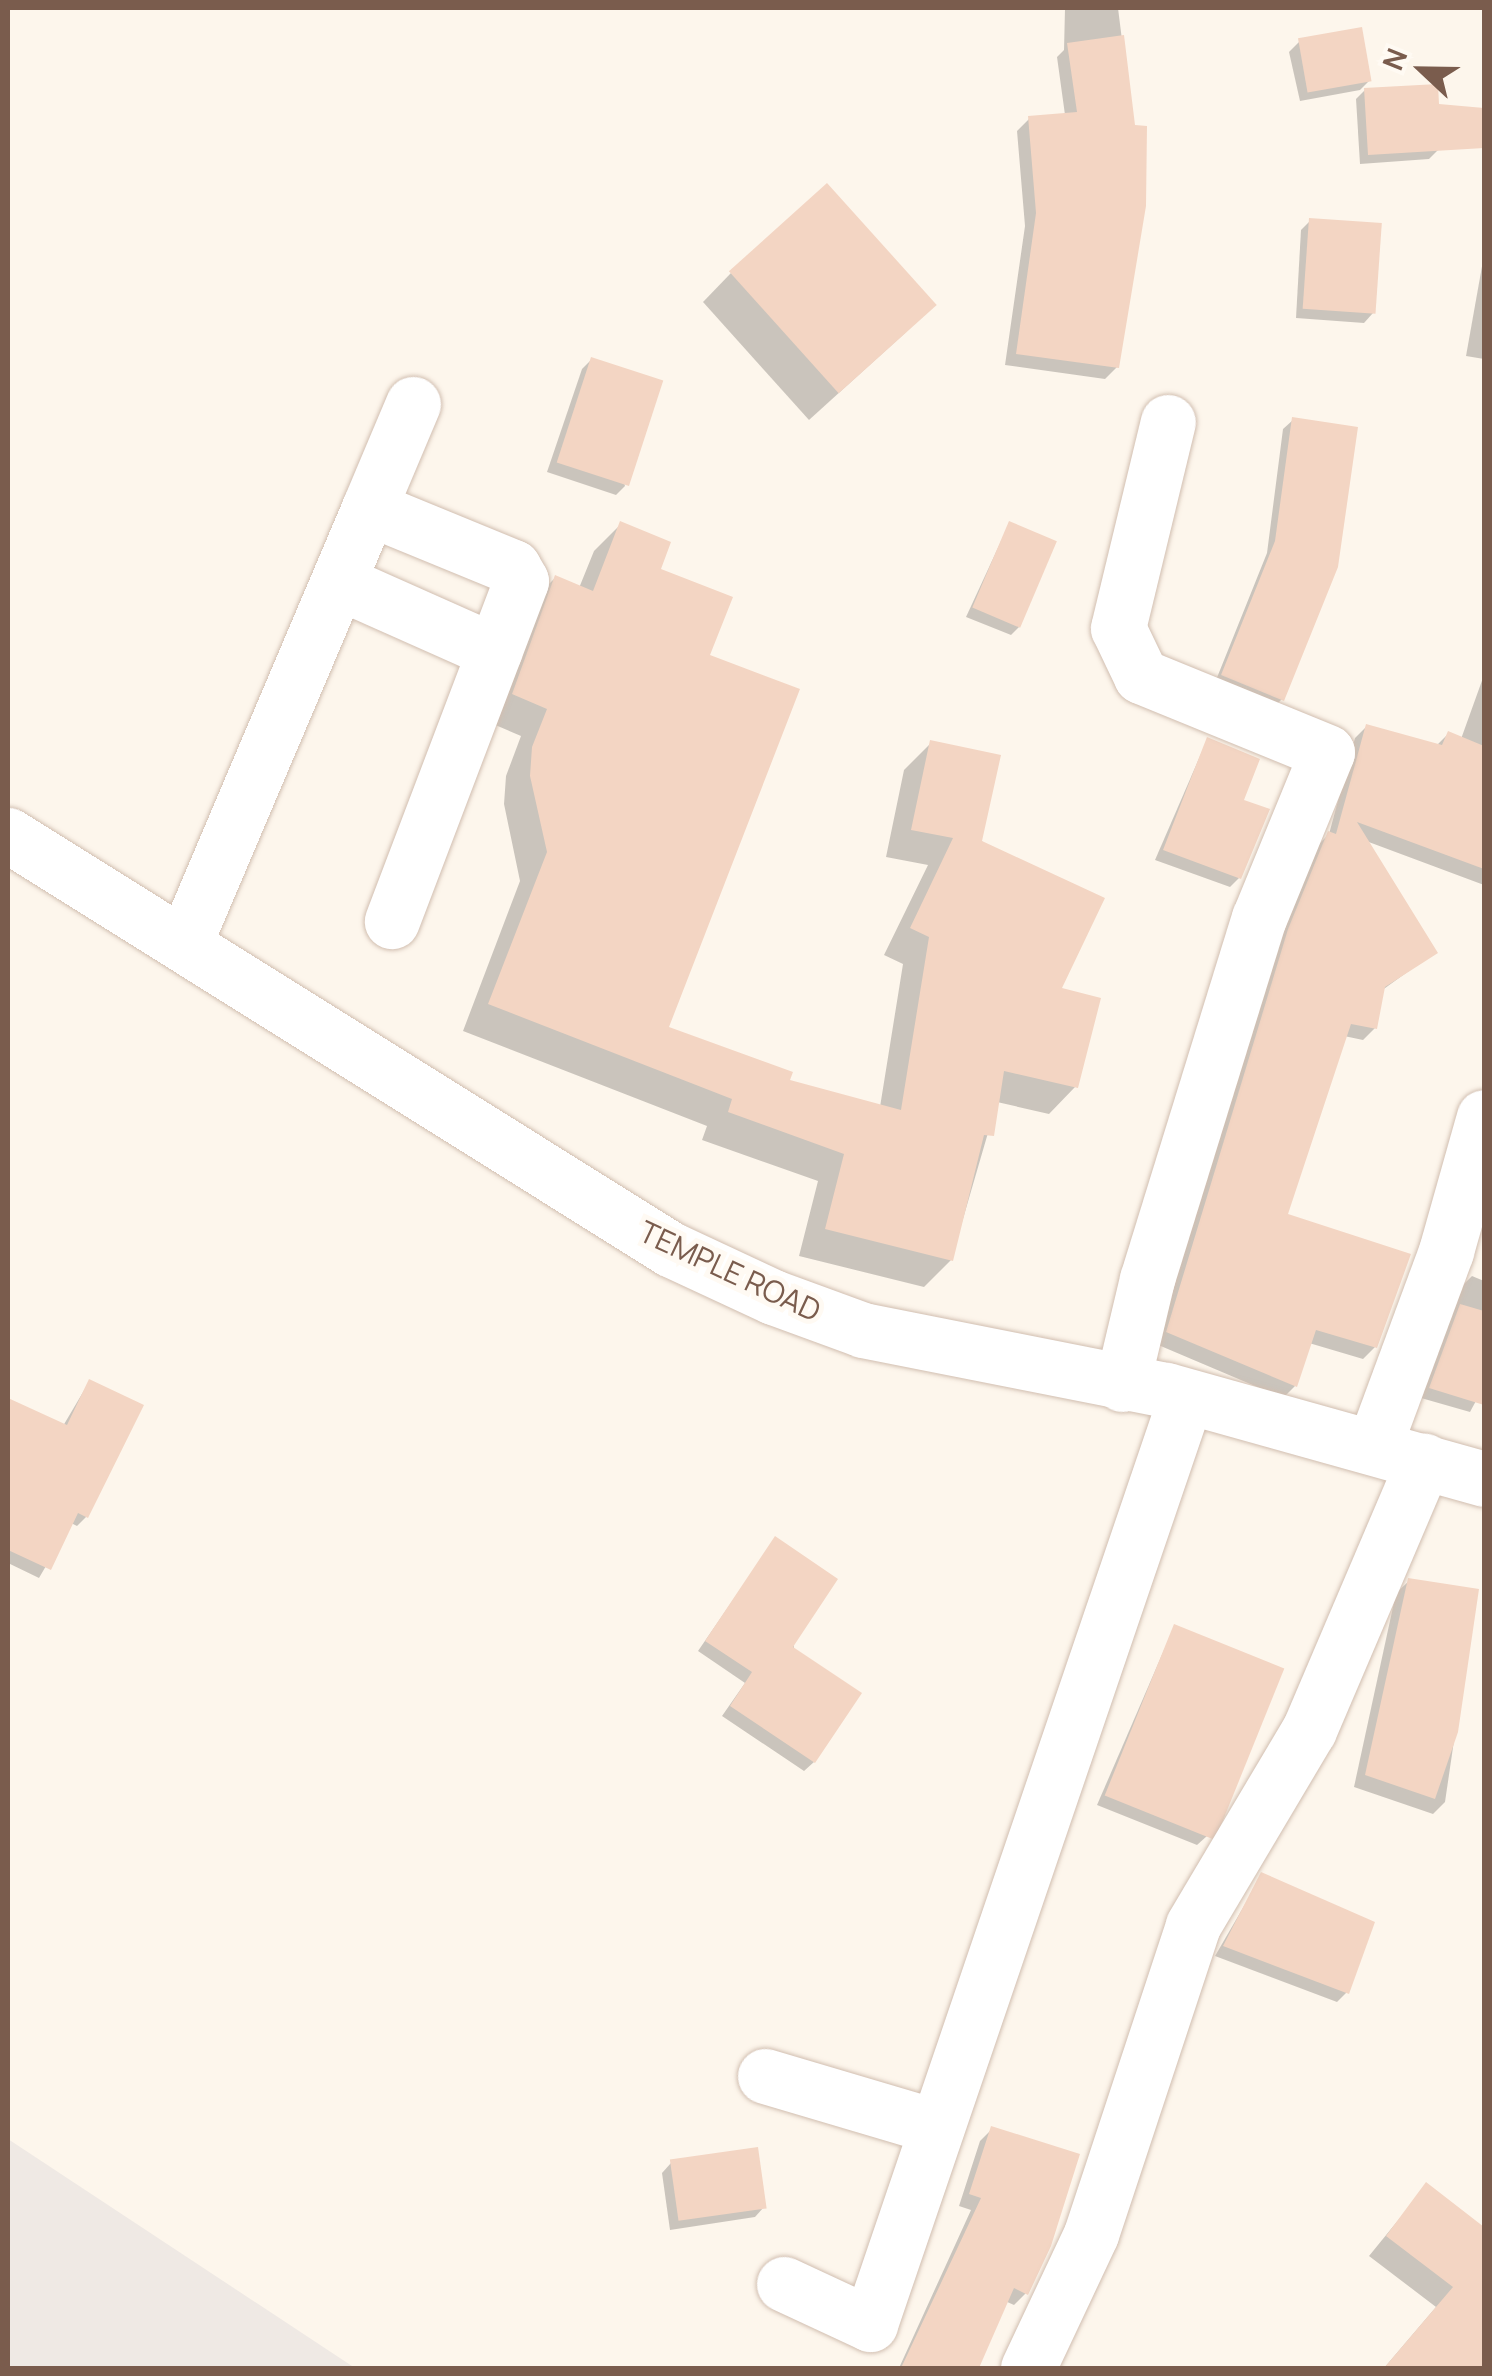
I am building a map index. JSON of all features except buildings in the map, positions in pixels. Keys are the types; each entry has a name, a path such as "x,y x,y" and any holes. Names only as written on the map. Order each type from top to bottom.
{"street":[{"path":"184,944 413,404"},
{"path":"1122,1384 1147,1279 1259,918 1327,752 1140,676 1118,628 1168,422"},
{"path":"369,508 514,567 521,581 392,921"},
{"path":"339,582 494,651"},
{"name":"TEMPLE ROAD","path":"8,835 670,1249 772,1297 863,1330 1186,1396 1484,1479"},
{"path":"1028,2368 1091,2234 1193,1926 1309,1730 1399,1454 1446,1251 1484,1117"},
{"path":"784,2284 870,2324 1186,1396"},
{"path":"765,2076 937,2127"}],"shaded area":[{"path":"8,2139 355,2368 8,2368"}]}
